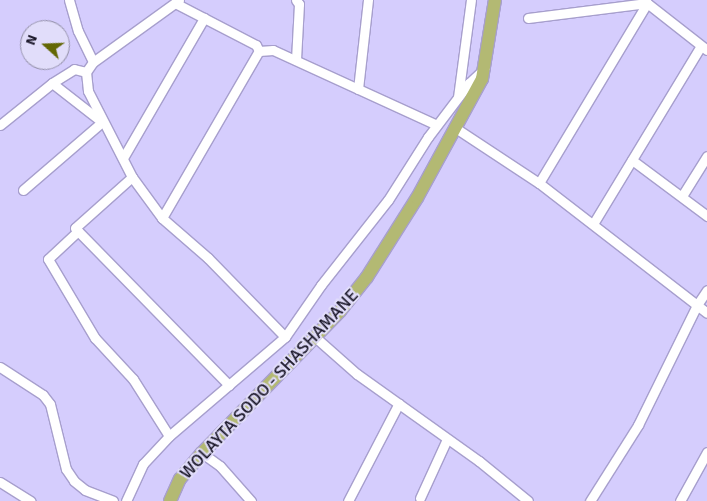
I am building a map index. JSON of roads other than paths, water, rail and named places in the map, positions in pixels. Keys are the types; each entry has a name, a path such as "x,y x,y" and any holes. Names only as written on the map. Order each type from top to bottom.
{"highway":[{"name":"WOLAYTA SODO - SHASHAMANE","path":"170,501 180,479 202,453 315,337 367,277 457,129 484,69 495,0"}],"street":[{"path":"69,0 78,32 93,62"},
{"path":"296,0 299,4 296,60"},
{"path":"358,89 369,0"},
{"path":"457,100 471,0"},
{"path":"259,51 256,45 172,2 93,62 86,72 88,91 102,122 132,177 162,218 208,258 285,337"},
{"path":"528,18 647,3 704,48 593,224"},
{"path":"538,183 647,3"},
{"path":"123,158 204,18"},
{"path":"259,51 273,50 437,125"},
{"path":"162,218 259,51"},
{"path":"0,125 52,83 74,69 86,72"},
{"path":"126,501 143,464 169,436 285,337 321,285 388,200 437,125 484,69"},
{"path":"52,83 102,122"},
{"path":"23,190 102,122"},
{"path":"457,129 538,183 707,313"},
{"path":"682,196 707,156"},
{"path":"632,160 707,216"},
{"path":"132,177 75,228 229,385"},
{"path":"78,232 48,259 95,338 133,379 169,436"},
{"path":"590,501 638,425 696,304 707,290"},
{"path":"315,337 357,374 528,501"},
{"path":"0,367 43,395 50,404 66,469 74,481 85,490 113,501"},
{"path":"348,501 399,404"},
{"path":"420,500 447,439"},
{"path":"680,501 707,452"},
{"path":"202,453 220,466 251,501"},
{"path":"0,482 31,501"}]}
